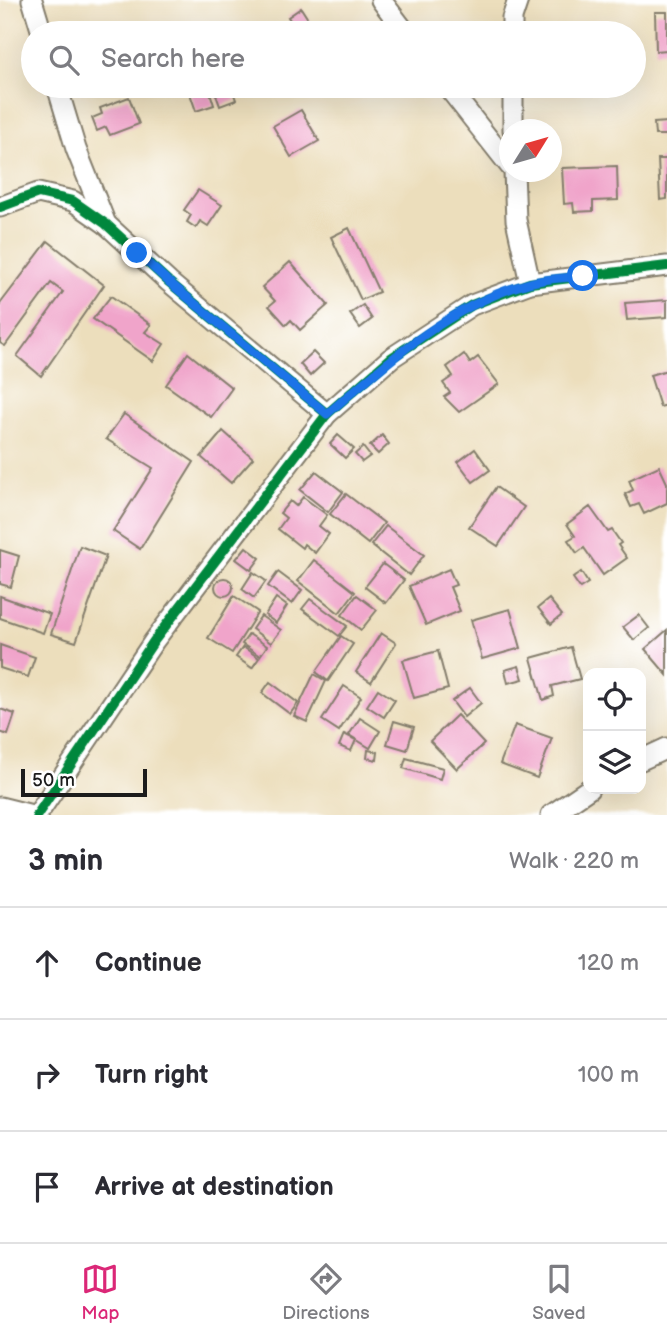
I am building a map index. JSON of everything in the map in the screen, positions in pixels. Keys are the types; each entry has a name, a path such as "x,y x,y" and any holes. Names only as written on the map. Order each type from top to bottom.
{"street":[{"path":"32,0 38,21"},
{"path":"381,0 397,21"},
{"path":"512,21 518,0"},
{"path":"61,98 76,149 106,224"},
{"path":"456,98 499,153"},
{"path":"513,98 513,119"},
{"path":"514,182 516,220 530,283"},
{"path":"0,206 38,193 72,201 106,224 169,282 327,414"},
{"path":"0,807 35,815 154,641 327,414 391,358 472,304 530,283 667,266"},
{"path":"646,758 667,748"},
{"path":"551,815 583,793"}],"building":[{"path":"301,8 309,21 291,21 288,17"},
{"path":"655,12 667,12 667,50 656,51"},
{"path":"129,98 139,124 110,135 106,127 97,131 92,118 102,114 100,108"},
{"path":"191,98 212,98 214,105 196,111"},
{"path":"217,98 235,98 236,100 220,106"},
{"path":"301,110 319,141 291,157 273,126"},
{"path":"667,122 667,135 655,135 654,123"},
{"path":"658,159 667,159 667,199 660,200"},
{"path":"617,166 618,200 593,201 593,211 574,212 573,203 564,204 562,168"},
{"path":"198,190 222,205 208,226 200,221 196,228 187,222 191,215 184,210"},
{"path":"349,228 379,292 361,300 331,237"},
{"path":"48,241 104,285 41,376 17,356 63,292 51,283 5,346 0,343 0,304"},
{"path":"290,262 328,305 300,330 291,320 286,325 269,306 275,301 262,287"},
{"path":"111,296 151,325 145,332 164,344 153,361 93,319"},
{"path":"667,300 667,317 627,320 625,303"},
{"path":"363,305 372,319 360,328 350,314"},
{"path":"313,352 324,363 310,376 300,364"},
{"path":"188,353 232,388 211,417 166,385"},
{"path":"464,354 470,363 478,357 499,384 459,412 444,397 450,393 443,383 453,376 447,367"},
{"path":"667,370 667,405 660,407 650,375"},
{"path":"124,414 194,462 140,549 113,531 153,468 106,439"},
{"path":"223,431 253,458 231,483 201,457"},
{"path":"338,435 354,449 345,458 330,444"},
{"path":"382,435 389,444 378,454 370,446"},
{"path":"363,447 370,456 362,462 355,454"},
{"path":"475,449 490,470 473,482 458,462"},
{"path":"659,466 667,483 667,503 644,514 639,504 631,507 625,494 633,490 629,480"},
{"path":"316,471 343,492 328,512 300,490"},
{"path":"496,487 524,507 498,546 469,527"},
{"path":"346,494 384,523 368,544 330,514"},
{"path":"303,497 327,515 319,526 329,534 315,553 304,544 302,548 278,529 286,518 280,513 290,501 296,506"},
{"path":"590,507 608,532 612,530 627,558 603,575 584,548 577,553 568,540 575,536 567,524"},
{"path":"386,526 424,555 409,575 371,545"},
{"path":"80,546 106,556 76,642 51,634"},
{"path":"246,547 260,558 251,570 236,559"},
{"path":"0,550 19,556 11,587 0,584"},
{"path":"314,560 355,592 339,613 298,581"},
{"path":"383,564 404,580 386,603 365,587"},
{"path":"449,569 456,585 450,587 460,611 426,625 409,586"},
{"path":"253,572 266,581 254,598 242,589"},
{"path":"278,572 302,590 292,604 268,586"},
{"path":"581,572 588,583 580,588 573,578"},
{"path":"224,578 230,581 233,587 230,593 224,596 218,593 215,587 218,581"},
{"path":"357,595 377,610 361,630 342,615"},
{"path":"0,596 50,614 43,633 0,618"},
{"path":"234,596 258,612 232,653 208,638"},
{"path":"276,598 287,606 276,623 265,615"},
{"path":"310,599 347,626 339,636 302,609"},
{"path":"549,599 562,615 551,624 538,608"},
{"path":"510,609 521,648 482,659 471,620"},
{"path":"639,615 649,628 634,640 623,627"},
{"path":"261,616 281,630 271,643 252,629"},
{"path":"667,630 667,675 645,649"},
{"path":"381,633 396,643 371,682 356,672"},
{"path":"249,634 267,646 260,656 242,644"},
{"path":"341,636 353,644 328,681 316,672"},
{"path":"0,645 35,657 28,677 0,668"},
{"path":"243,647 259,658 252,668 236,657"},
{"path":"571,647 580,679 552,686 554,696 543,700 531,658"},
{"path":"438,651 448,689 414,698 403,660"},
{"path":"519,666 523,679 508,683 505,670"},
{"path":"314,674 326,681 307,722 294,716"},
{"path":"270,682 298,703 290,714 262,693"},
{"path":"344,686 361,697 339,731 322,720"},
{"path":"470,688 481,703 464,717 452,701"},
{"path":"378,689 395,700 384,717 367,706"},
{"path":"0,709 15,714 8,735 0,732"},
{"path":"457,715 484,744 457,769 430,741"},
{"path":"360,718 380,731 370,748 349,735"},
{"path":"394,721 414,727 407,750 387,744"},
{"path":"515,725 552,738 537,778 500,764"},
{"path":"344,734 356,740 351,751 339,746"},
{"path":"368,750 378,752 377,760 367,758"},
{"path":"406,758 443,768 440,779 403,768"}],"cycle path":[{"path":"0,207 38,193 73,201 106,224 169,282 327,414"},
{"path":"37,815 154,641 327,414 391,358 472,305 530,283 667,266"}],"route":[{"path":"137,253 327,414 391,358 472,304 530,283 583,276"}]}
